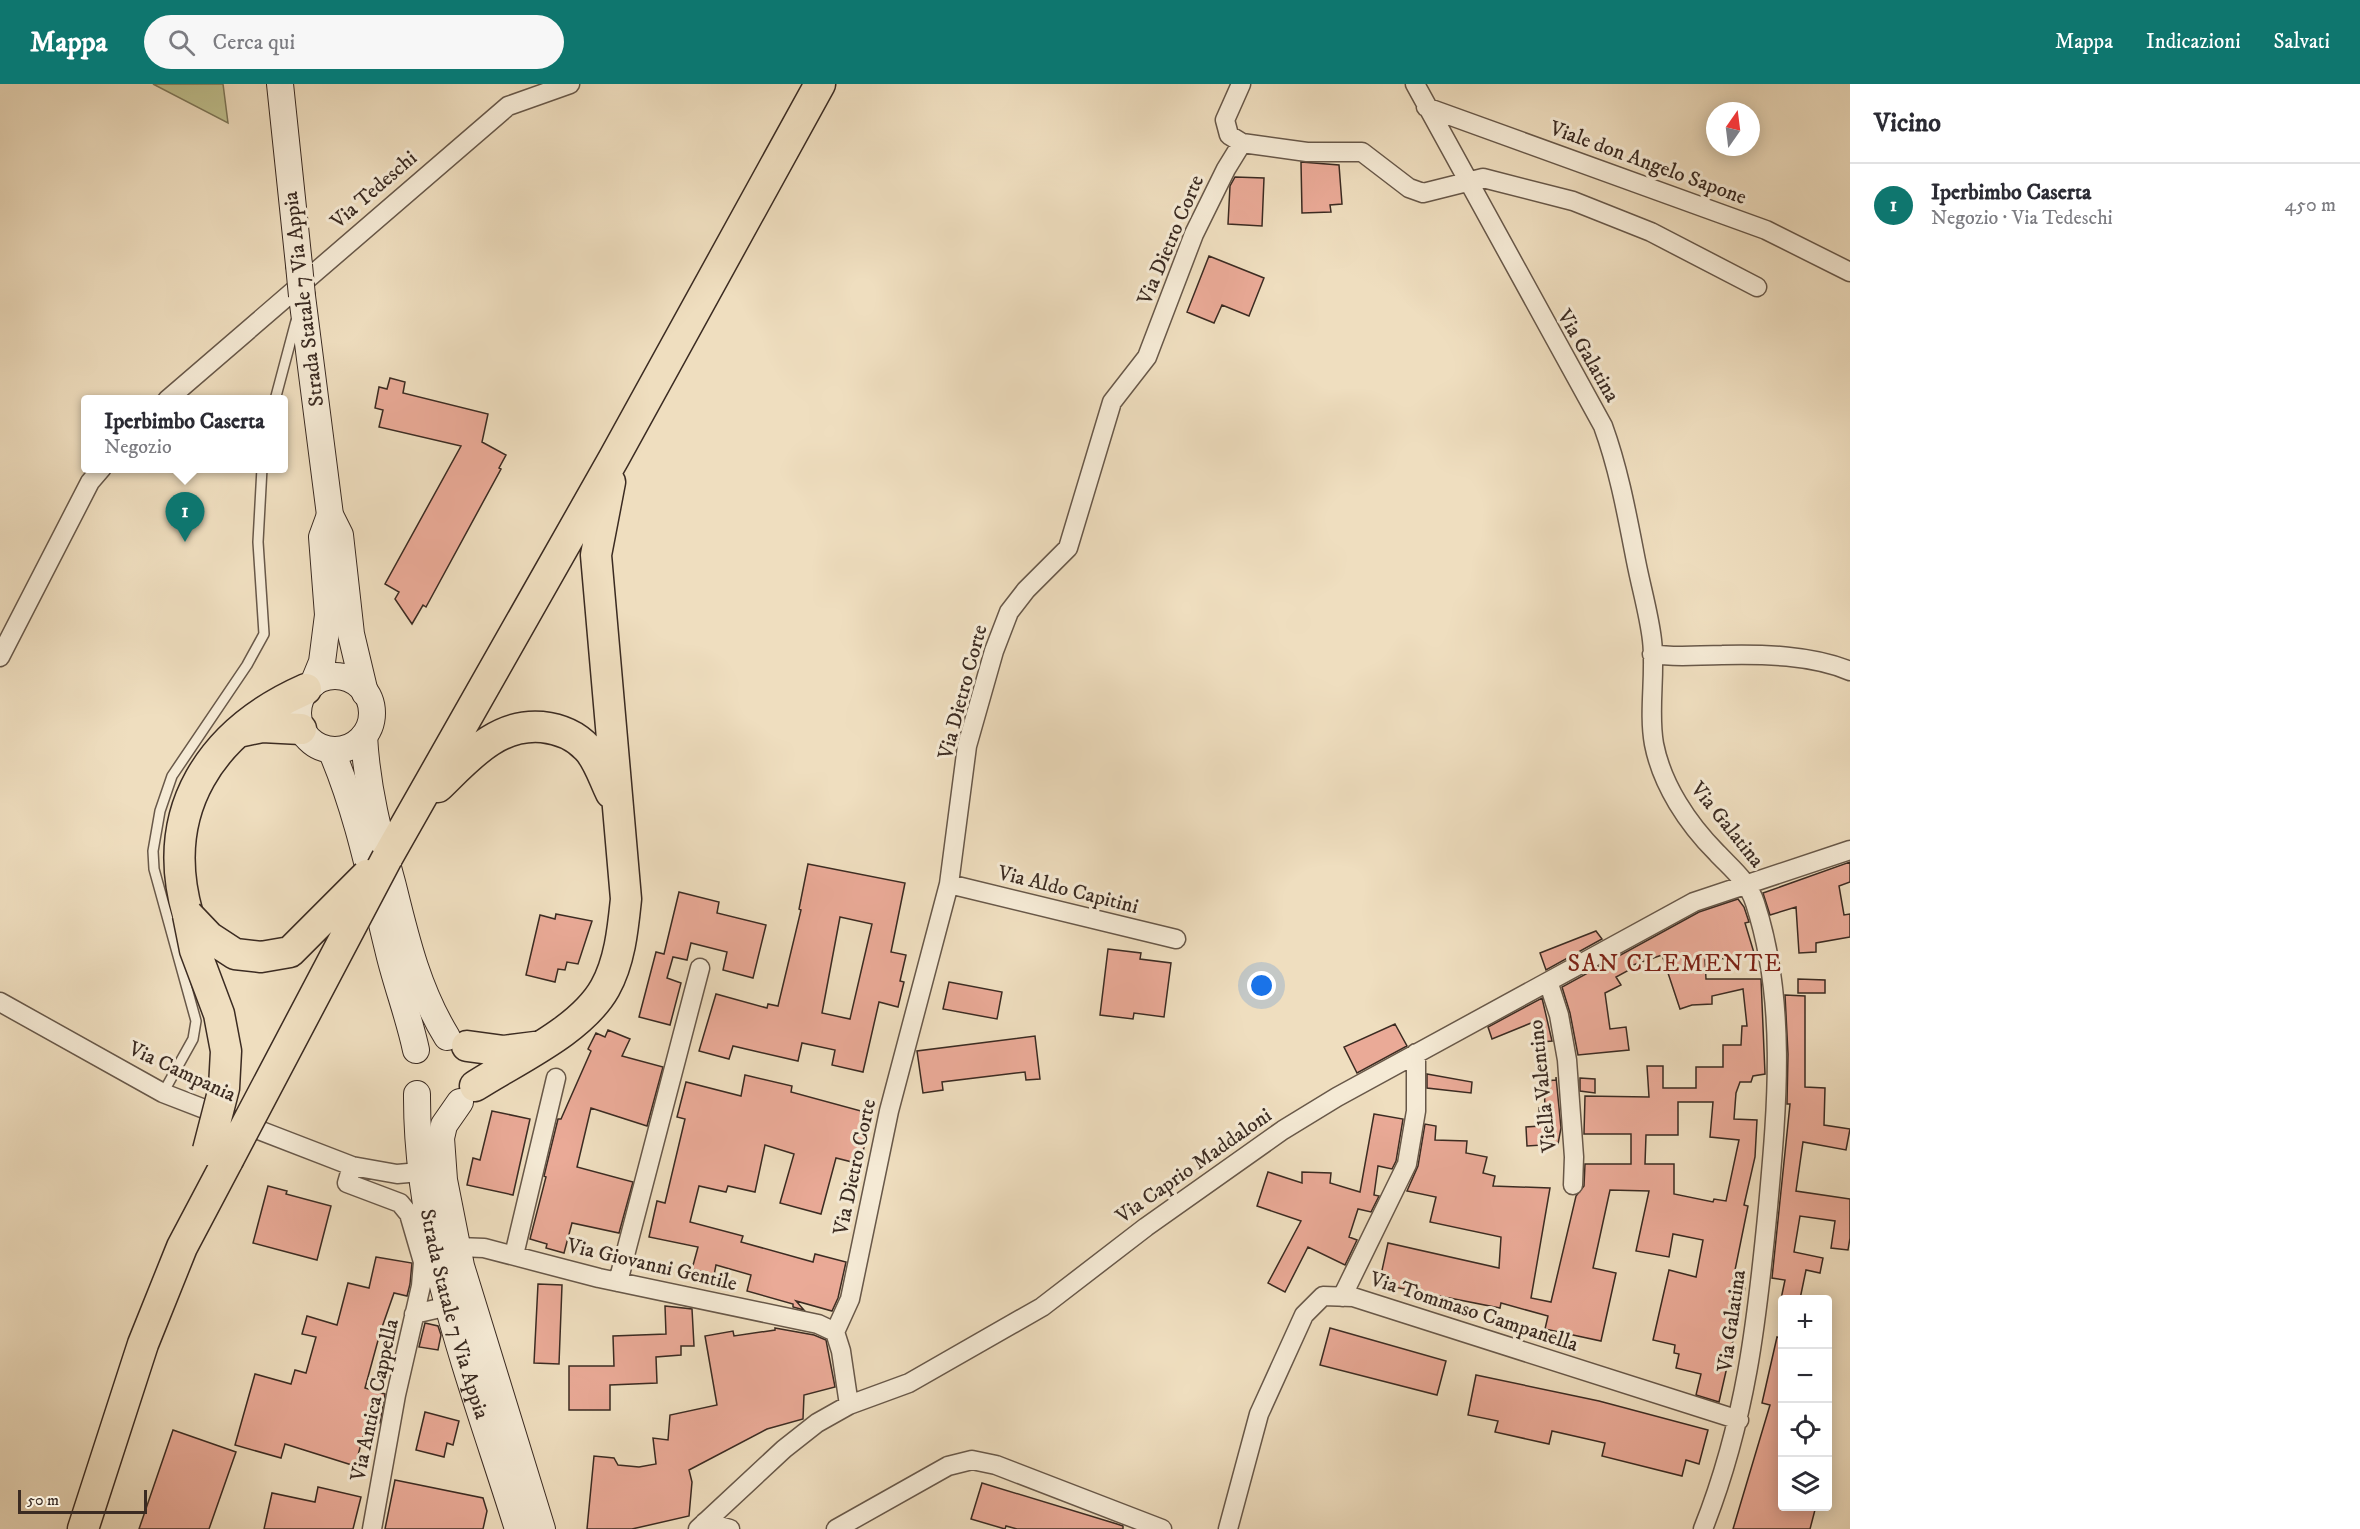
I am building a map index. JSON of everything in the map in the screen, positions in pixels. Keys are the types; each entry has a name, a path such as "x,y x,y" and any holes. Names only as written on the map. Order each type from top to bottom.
{"highway":[{"path":"83,1529 144,1344 218,1155 614,458 820,84"},
{"path":"467,1094 555,1037 605,988 623,934 626,899 596,555 614,458"},
{"path":"218,1155 226,1051 219,1014 195,950 180,887 178,861 184,818 198,782 215,754 235,733 279,701 310,687"},
{"path":"416,806 481,747 504,731 527,726 554,728 574,736 589,750 618,806"},
{"path":"235,733 262,727 301,729"},
{"path":"188,915 209,937 235,954 261,957 290,951 387,858"},
{"path":"457,1041 504,1051 555,1037"}],"main road":[{"name":"Strada Statale 7 Via Appia","path":"280,84 302,296 330,515 340,535 351,634 372,715 364,736 368,791 415,971 429,1008 457,1041 472,1053 478,1069 467,1094 444,1125 440,1151 458,1247 542,1529"},
{"name":"Strada Statale 7 Via Appia","path":"301,729 298,709 322,662 328,615 322,537 330,515"},
{"path":"310,687 321,679 341,677 351,680 365,693"},
{"path":"301,729 319,747 331,750 349,748 364,736"},
{"name":"Strada Statale 7 Via Appia","path":"331,750 349,794 394,976 410,1022 416,1050 409,1073 417,1094 420,1172 435,1250 449,1306 518,1529"},
{"path":"416,1050 424,1042 457,1041"},
{"path":"417,1094 437,1105 467,1094"}],"street":[{"name":"Via Tedeschi","path":"172,395 508,106 570,84"},
{"path":"1241,84 1225,120 1229,135 1242,143 1307,152 1362,152 1409,188 1424,193 1483,178 1532,188 1617,217 1699,255 1757,287"},
{"name":"Via Galatina","path":"1414,84 1603,426 1616,461 1652,641 1654,742 1661,771 1672,795 1716,852 1735,870 1747,886 1755,902 1770,966 1778,1066 1777,1109 1760,1295 1739,1420 1724,1476 1703,1529"},
{"name":"Viale don Angelo Sapone","path":"1426,107 1766,230 1850,272"},
{"name":"Via Dietro Corte","path":"835,1332 850,1299 892,1101 949,884 967,746 994,651 1009,612 1068,548 1112,402 1147,357 1194,234 1226,169 1242,143"},
{"path":"0,657 90,482 98,473"},
{"path":"1652,654 1665,657 1724,655 1827,661 1850,671"},
{"name":"Via Caprio Maddaloni","path":"701,1526 784,1449 817,1423 849,1405 909,1383 1042,1307 1146,1227 1283,1130 1416,1053 1549,984 1694,902 1850,850"},
{"name":"Via Aldo Capitini","path":"949,884 1176,939"},
{"path":"618,1282 700,969"},
{"name":"Viella Valentino","path":"1549,984 1559,1015 1567,1060 1574,1157 1573,1185"},
{"name":"Via Campania","path":"0,1002 163,1094 352,1166 397,1174 420,1172"},
{"path":"1342,1297 1407,1164 1416,1111 1416,1053"},
{"path":"514,1255 556,1078"},
{"path":"352,1166 347,1183 387,1196 399,1203 409,1214 423,1262 422,1286 414,1314"},
{"name":"Via Giovanni Gentile","path":"458,1247 484,1248 618,1282 818,1324 835,1332"},
{"name":"Via Tommaso Campanella","path":"1228,1529 1259,1414 1304,1315 1323,1296 1353,1297 1739,1420"},
{"name":"Via Antica Cappella","path":"372,1529 396,1395 414,1314 449,1306"},
{"path":"835,1332 841,1351 849,1405"},
{"path":"836,1529 948,1466 972,1460 996,1465 1148,1525"},
{"path":"701,1526 730,1529"}],"lane":[{"path":"276,395 302,296"},
{"path":"163,1094 192,1039 196,1021 154,869 155,834 166,791 179,761 247,665 264,634 258,542 262,473"}],"green space":[{"path":"153,84 223,84 228,123"}],"building":[{"path":"1301,162 1339,165 1342,204 1330,205 1331,212 1302,213"},
{"path":"1235,177 1264,178 1262,226 1228,224 1230,186"},
{"path":"1209,256 1264,278 1249,316 1222,305 1214,323 1187,312"},
{"path":"390,378 405,382 403,393 488,414 482,442 506,455 499,468 501,469 426,607 423,605 412,624 395,599 399,592 385,584 461,446 379,427 383,410 375,408 379,387 387,389"},
{"path":"1850,862 1850,882 1839,886 1844,915 1850,914 1850,937 1816,943 1816,952 1799,953 1796,907 1770,915 1763,893"},
{"path":"808,864 905,883 891,952 906,955 900,981 904,982 898,1007 879,1002 863,1072 832,1065 835,1050 802,1043 798,1061 733,1046 729,1059 699,1051 716,994 767,1008 768,1004 778,1006 801,910 799,909","holes":["840,917 872,924 850,1019 822,1013"]},
{"path":"679,892 719,902 717,913 766,925 753,978 723,970 727,952 691,943 687,960 673,957 667,978 681,983 670,1025 639,1017 656,952 664,954"},
{"path":"1738,899 1744,907 1749,922 1745,923 1755,956 1705,960 1706,979 1761,979 1765,1074 1753,1076 1751,1082 1740,1082 1736,1093 1734,1119 1757,1120 1755,1157 1744,1205 1748,1206 1732,1285 1745,1288 1719,1402 1696,1395 1701,1374 1676,1368 1679,1354 1674,1353 1675,1345 1653,1340 1669,1270 1696,1277 1703,1240 1673,1234 1669,1257 1636,1251 1649,1191 1610,1190 1593,1268 1616,1273 1601,1341 1545,1329 1548,1316 1501,1303 1500,1308 1379,1284 1388,1243 1499,1268 1501,1237 1430,1222 1436,1197 1407,1191 1418,1166 1425,1124 1436,1126 1435,1140 1467,1141 1466,1153 1487,1157 1483,1173 1495,1176 1493,1186 1550,1188 1531,1298 1551,1302 1576,1196 1584,1186 1585,1164 1631,1164 1631,1134 1584,1134 1585,1096 1649,1097 1647,1066 1663,1066 1663,1088 1696,1088 1696,1067 1723,1067 1723,1045 1741,1045 1742,1026 1747,1026 1743,989 1712,996 1712,1004 1692,1005 1680,1009 1662,955 1630,966 1631,969 1616,977 1621,985 1605,993 1610,1029 1626,1027 1629,1050 1578,1055 1570,1013 1562,987 1699,912","holes":["1678,1102 1713,1102 1710,1137 1739,1140 1726,1201 1714,1199 1713,1202 1674,1194 1674,1164 1645,1164 1646,1135 1678,1135"]},
{"path":"556,914 592,921 578,964 567,962 565,970 558,969 555,982 526,975 540,915 555,919"},
{"path":"1596,931 1602,939 1546,970 1540,953"},
{"path":"1108,949 1141,953 1140,959 1171,963 1164,1017 1134,1013 1133,1019 1100,1015"},
{"path":"1798,979 1825,980 1825,993 1798,993"},
{"path":"949,982 1002,992 997,1019 943,1009"},
{"path":"1785,995 1805,996 1805,1087 1825,1088 1824,1125 1850,1129 1846,1150 1803,1142 1796,1191 1850,1199 1850,1238 1848,1250 1831,1248 1835,1221 1800,1216 1794,1252 1823,1258 1820,1273 1806,1270 1801,1295 1782,1295 1785,1280 1772,1278 1790,1104 1787,1104 1788,1054"},
{"path":"1542,998 1552,1041 1542,1042 1536,1021 1492,1039 1488,1027"},
{"path":"1395,1024 1407,1046 1357,1073 1344,1047"},
{"path":"608,1030 630,1039 622,1056 663,1067 647,1126 591,1108 577,1167 633,1182 619,1233 572,1223 564,1253 546,1248 547,1244 530,1239 558,1119 561,1119 591,1051 588,1049 596,1033 605,1037"},
{"path":"1035,1036 1040,1079 1026,1080 1025,1072 942,1082 943,1090 923,1093 917,1051"},
{"path":"1427,1074 1472,1082 1471,1093 1427,1088"},
{"path":"745,1075 792,1086 791,1092 872,1114 860,1164 836,1158 821,1214 780,1203 794,1154 765,1145 755,1192 728,1186 726,1192 699,1186 690,1222 743,1236 741,1242 813,1262 815,1254 846,1262 838,1298 832,1311 796,1301 804,1310 793,1307 793,1304 747,1291 751,1275 716,1265 714,1275 692,1269 698,1247 649,1237 657,1201 665,1203 685,1119 677,1117 686,1082 741,1096"},
{"path":"1556,1077 1561,1128 1558,1144 1527,1146 1526,1127 1540,1126 1539,1108 1545,1108 1544,1081 1556,1080"},
{"path":"1580,1078 1595,1079 1595,1093 1580,1091"},
{"path":"492,1111 530,1119 513,1195 467,1185 473,1158 480,1160"},
{"path":"1374,1114 1403,1119 1396,1161 1392,1169 1378,1166 1374,1195 1379,1196 1371,1212 1358,1209 1349,1237 1357,1240 1345,1265 1308,1247 1285,1292 1268,1283 1301,1221 1257,1206 1268,1172 1302,1183 1302,1172 1331,1173 1330,1183 1360,1192"},
{"path":"268,1186 287,1191 286,1194 331,1206 317,1260 253,1243"},
{"path":"376,1257 412,1263 410,1284 407,1296 394,1293 380,1333 365,1388 385,1394 380,1423 368,1419 355,1466 285,1444 281,1458 235,1445 255,1374 291,1384 295,1370 306,1373 316,1337 302,1334 307,1316 337,1325 348,1283 369,1288"},
{"path":"538,1284 562,1285 559,1364 534,1363"},
{"path":"665,1306 692,1309 694,1346 681,1346 681,1355 656,1357 657,1383 610,1385 610,1410 569,1410 569,1366 614,1366 613,1336 666,1334"},
{"path":"425,1323 438,1326 441,1335 438,1350 419,1347"},
{"path":"775,1328 814,1335 826,1340 835,1387 804,1395 803,1419 767,1429 689,1470 692,1482 689,1516 632,1529 587,1529 594,1456 614,1458 618,1465 639,1467 656,1464 653,1438 668,1440 670,1415 717,1405 705,1336 733,1331 734,1336 775,1330"},
{"path":"1330,1328 1446,1361 1437,1395 1320,1365"},
{"path":"1778,1337 1778,1511 1815,1511 1810,1529 1733,1529 1770,1405 1762,1403"},
{"path":"1476,1375 1599,1401 1708,1430 1699,1464 1686,1460 1682,1476 1602,1456 1605,1443 1552,1431 1549,1444 1495,1432 1498,1421 1468,1415"},
{"path":"425,1412 459,1421 453,1445 447,1443 444,1457 416,1450"},
{"path":"173,1430 236,1452 209,1529 139,1529"},
{"path":"395,1480 483,1498 487,1511 483,1529 385,1529"},
{"path":"982,1483 1117,1524 1123,1526 1123,1529 1017,1529 1006,1526 1005,1529 971,1519"},
{"path":"318,1487 361,1497 353,1529 264,1529 272,1493 315,1502"}],"place":[{"name":"Iperbimbo Caserta","path":"185,542"}],"district":[{"name":"SAN CLEMENTE","path":"1675,964"}]}
